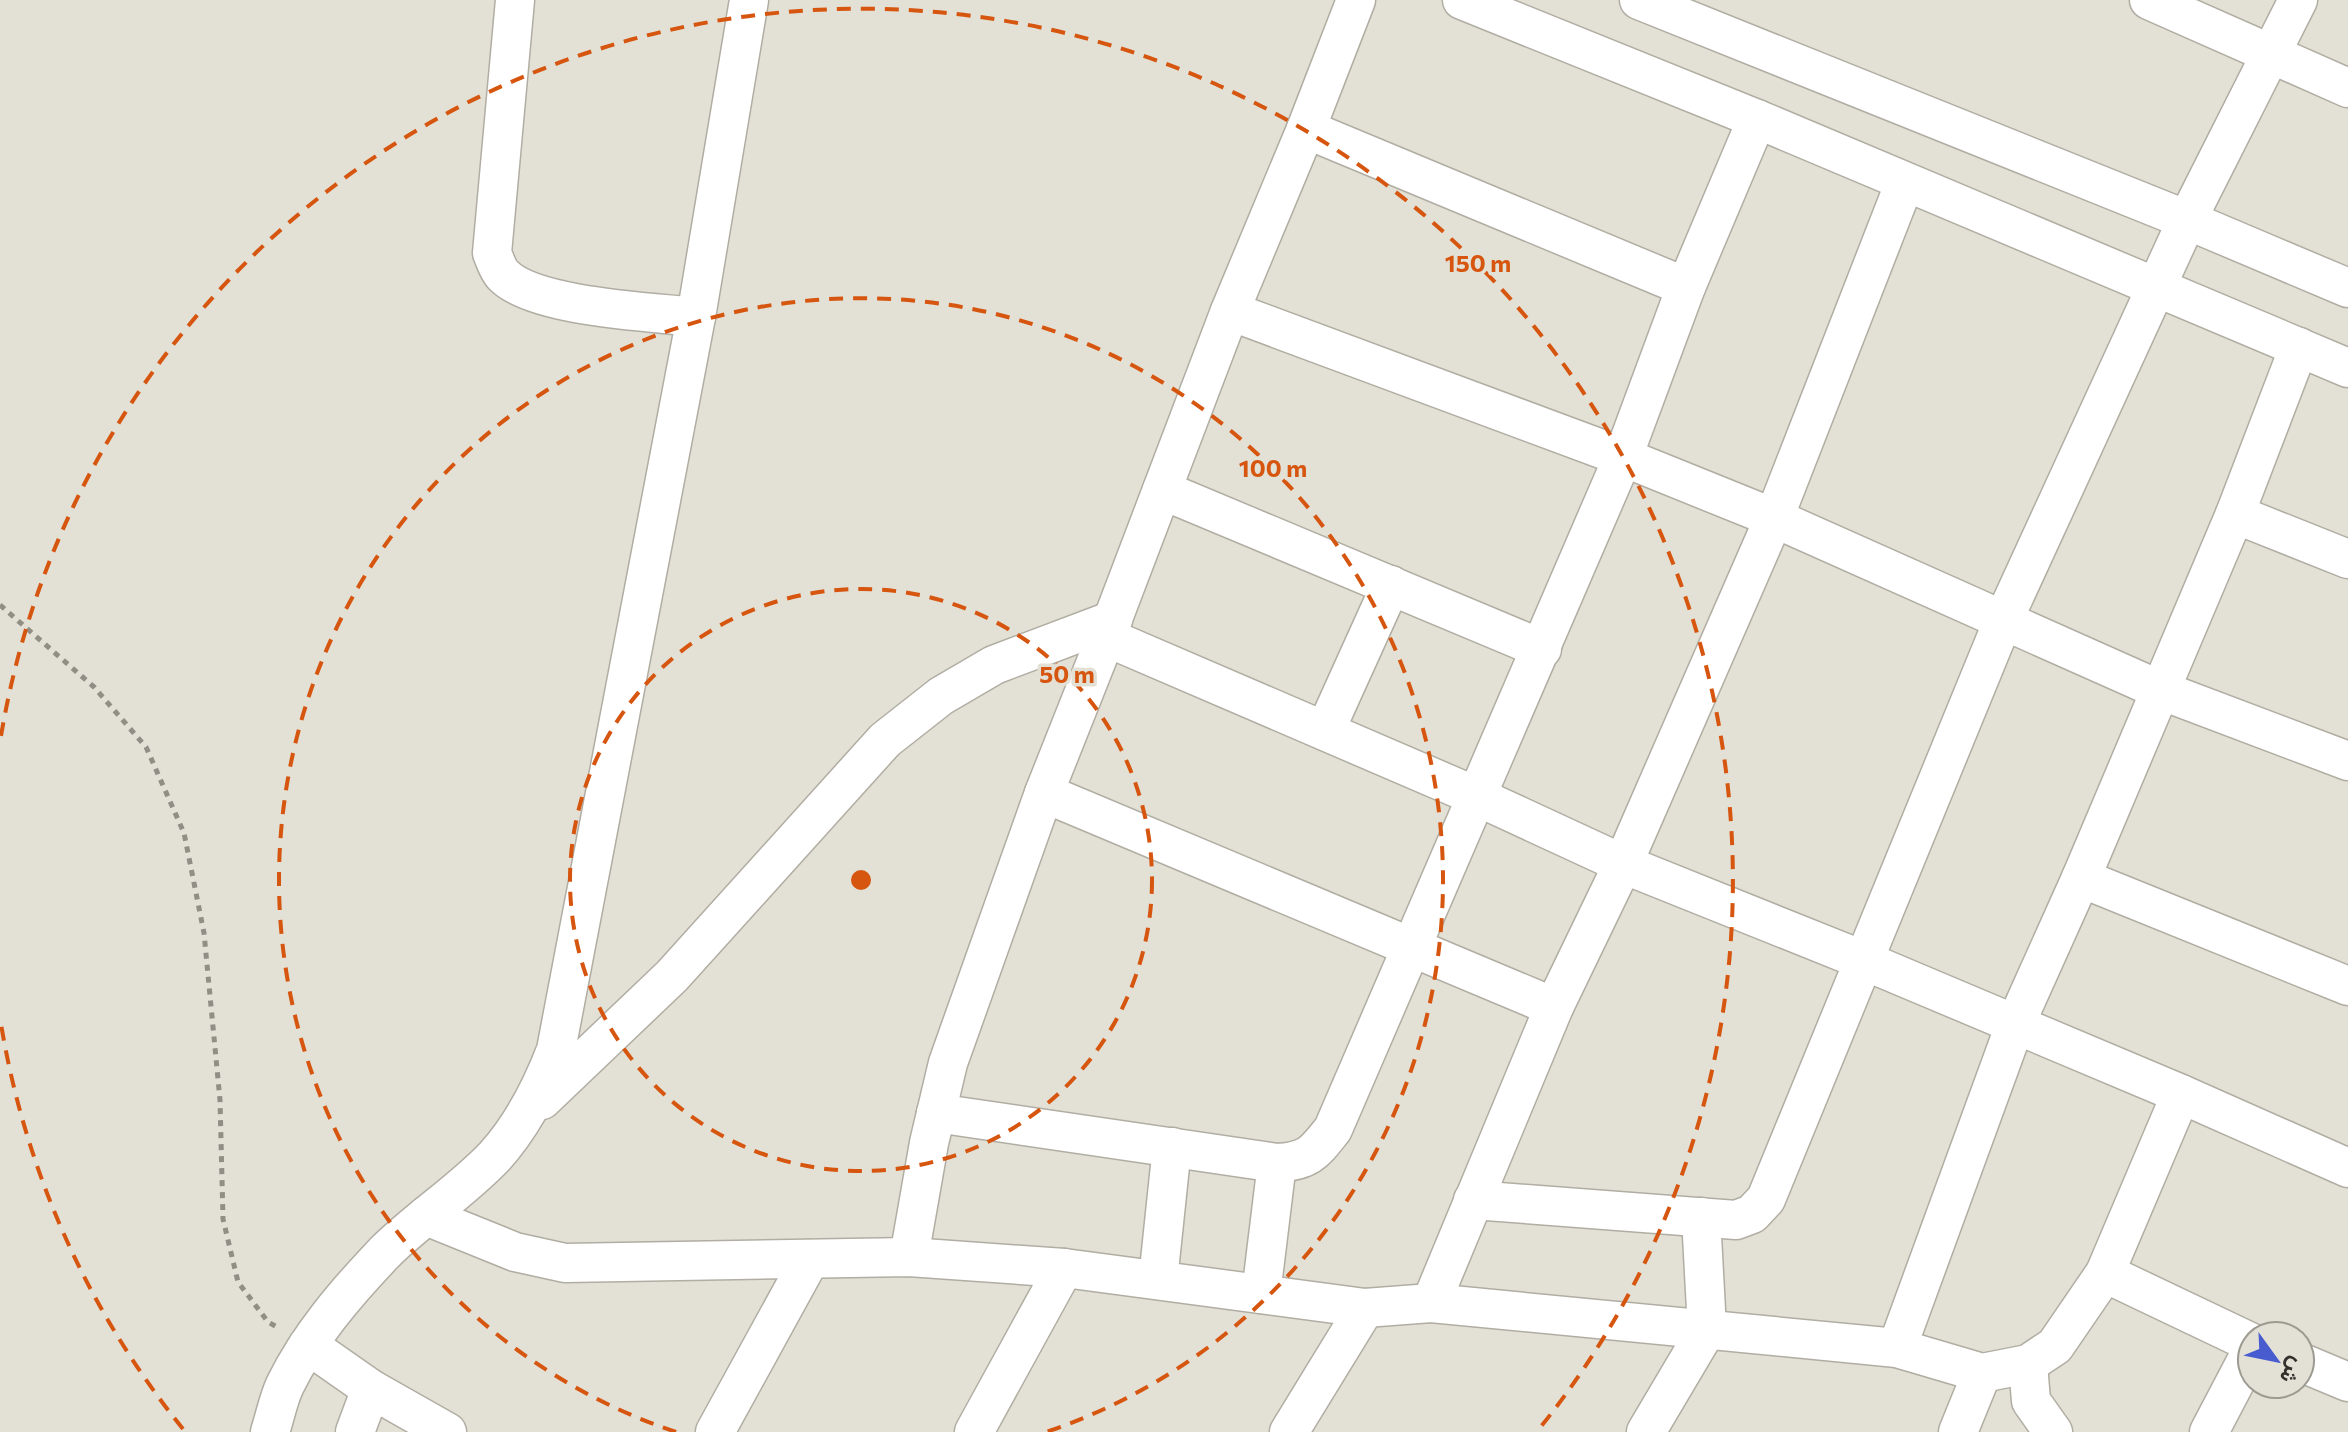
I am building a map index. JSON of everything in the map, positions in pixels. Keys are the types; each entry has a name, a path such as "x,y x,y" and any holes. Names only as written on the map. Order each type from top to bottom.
{"street":[{"path":"515,0 492,253 501,274 521,288 561,300 696,317"},
{"path":"524,1118 542,1086 556,1050 696,317 749,0"},
{"path":"909,1257 948,1063 1044,793 1230,311 1356,0"},
{"path":"1462,0 1757,119 2348,368"},
{"path":"1639,0 2187,220 2348,288"},
{"path":"2149,0 2348,88"},
{"path":"1473,1200 1736,1220 1752,1214 1766,1199 2003,621 2187,220 2298,0"},
{"path":"936,1113 1277,1163 1302,1161 1316,1150 1333,1129 1542,649 1623,457 1686,287 1757,119"},
{"path":"1306,129 1686,287"},
{"path":"1431,1303 1554,1007 1623,864 1774,518 1905,182"},
{"path":"1230,311 1623,457 1774,518 2160,690 2348,761"},
{"path":"1897,1348 2015,1025 2081,878 2235,514 2299,347"},
{"path":"1162,490 1542,649"},
{"path":"2235,514 2348,559"},
{"path":"1325,731 1391,585"},
{"path":"270,1432 284,1388 308,1345 338,1304 385,1252 495,1155 524,1118 672,976 885,740 941,696 994,665 1110,628 1325,731 1623,864 1865,961 2348,1168"},
{"path":"1044,793 1554,1007"},
{"path":"2081,878 2348,986"},
{"path":"426,1216 515,1252 565,1263 909,1257 1064,1268 1365,1308 1431,1303 1897,1348 1982,1373 2028,1364 2055,1346 2105,1273 2181,1094"},
{"path":"1158,1280 1172,1147"},
{"path":"1261,1294 1277,1163"},
{"path":"1646,1432 1707,1329 1701,1217"},
{"path":"715,1432 810,1259"},
{"path":"974,1432 1064,1268"},
{"path":"2105,1273 2236,1335"},
{"path":"1293,1431 1365,1308"},
{"path":"308,1345 371,1389 447,1432"},
{"path":"2028,1364 2031,1401 2053,1432"},
{"path":"2316,1369 2348,1382"},
{"path":"1958,1432 1982,1373"},
{"path":"2209,1432 2236,1381"},
{"path":"355,1432 371,1389"}],"path":[{"path":"0,605 94,687 146,747 184,833 204,933 220,1100 223,1219 238,1282 268,1322 308,1345"}]}
